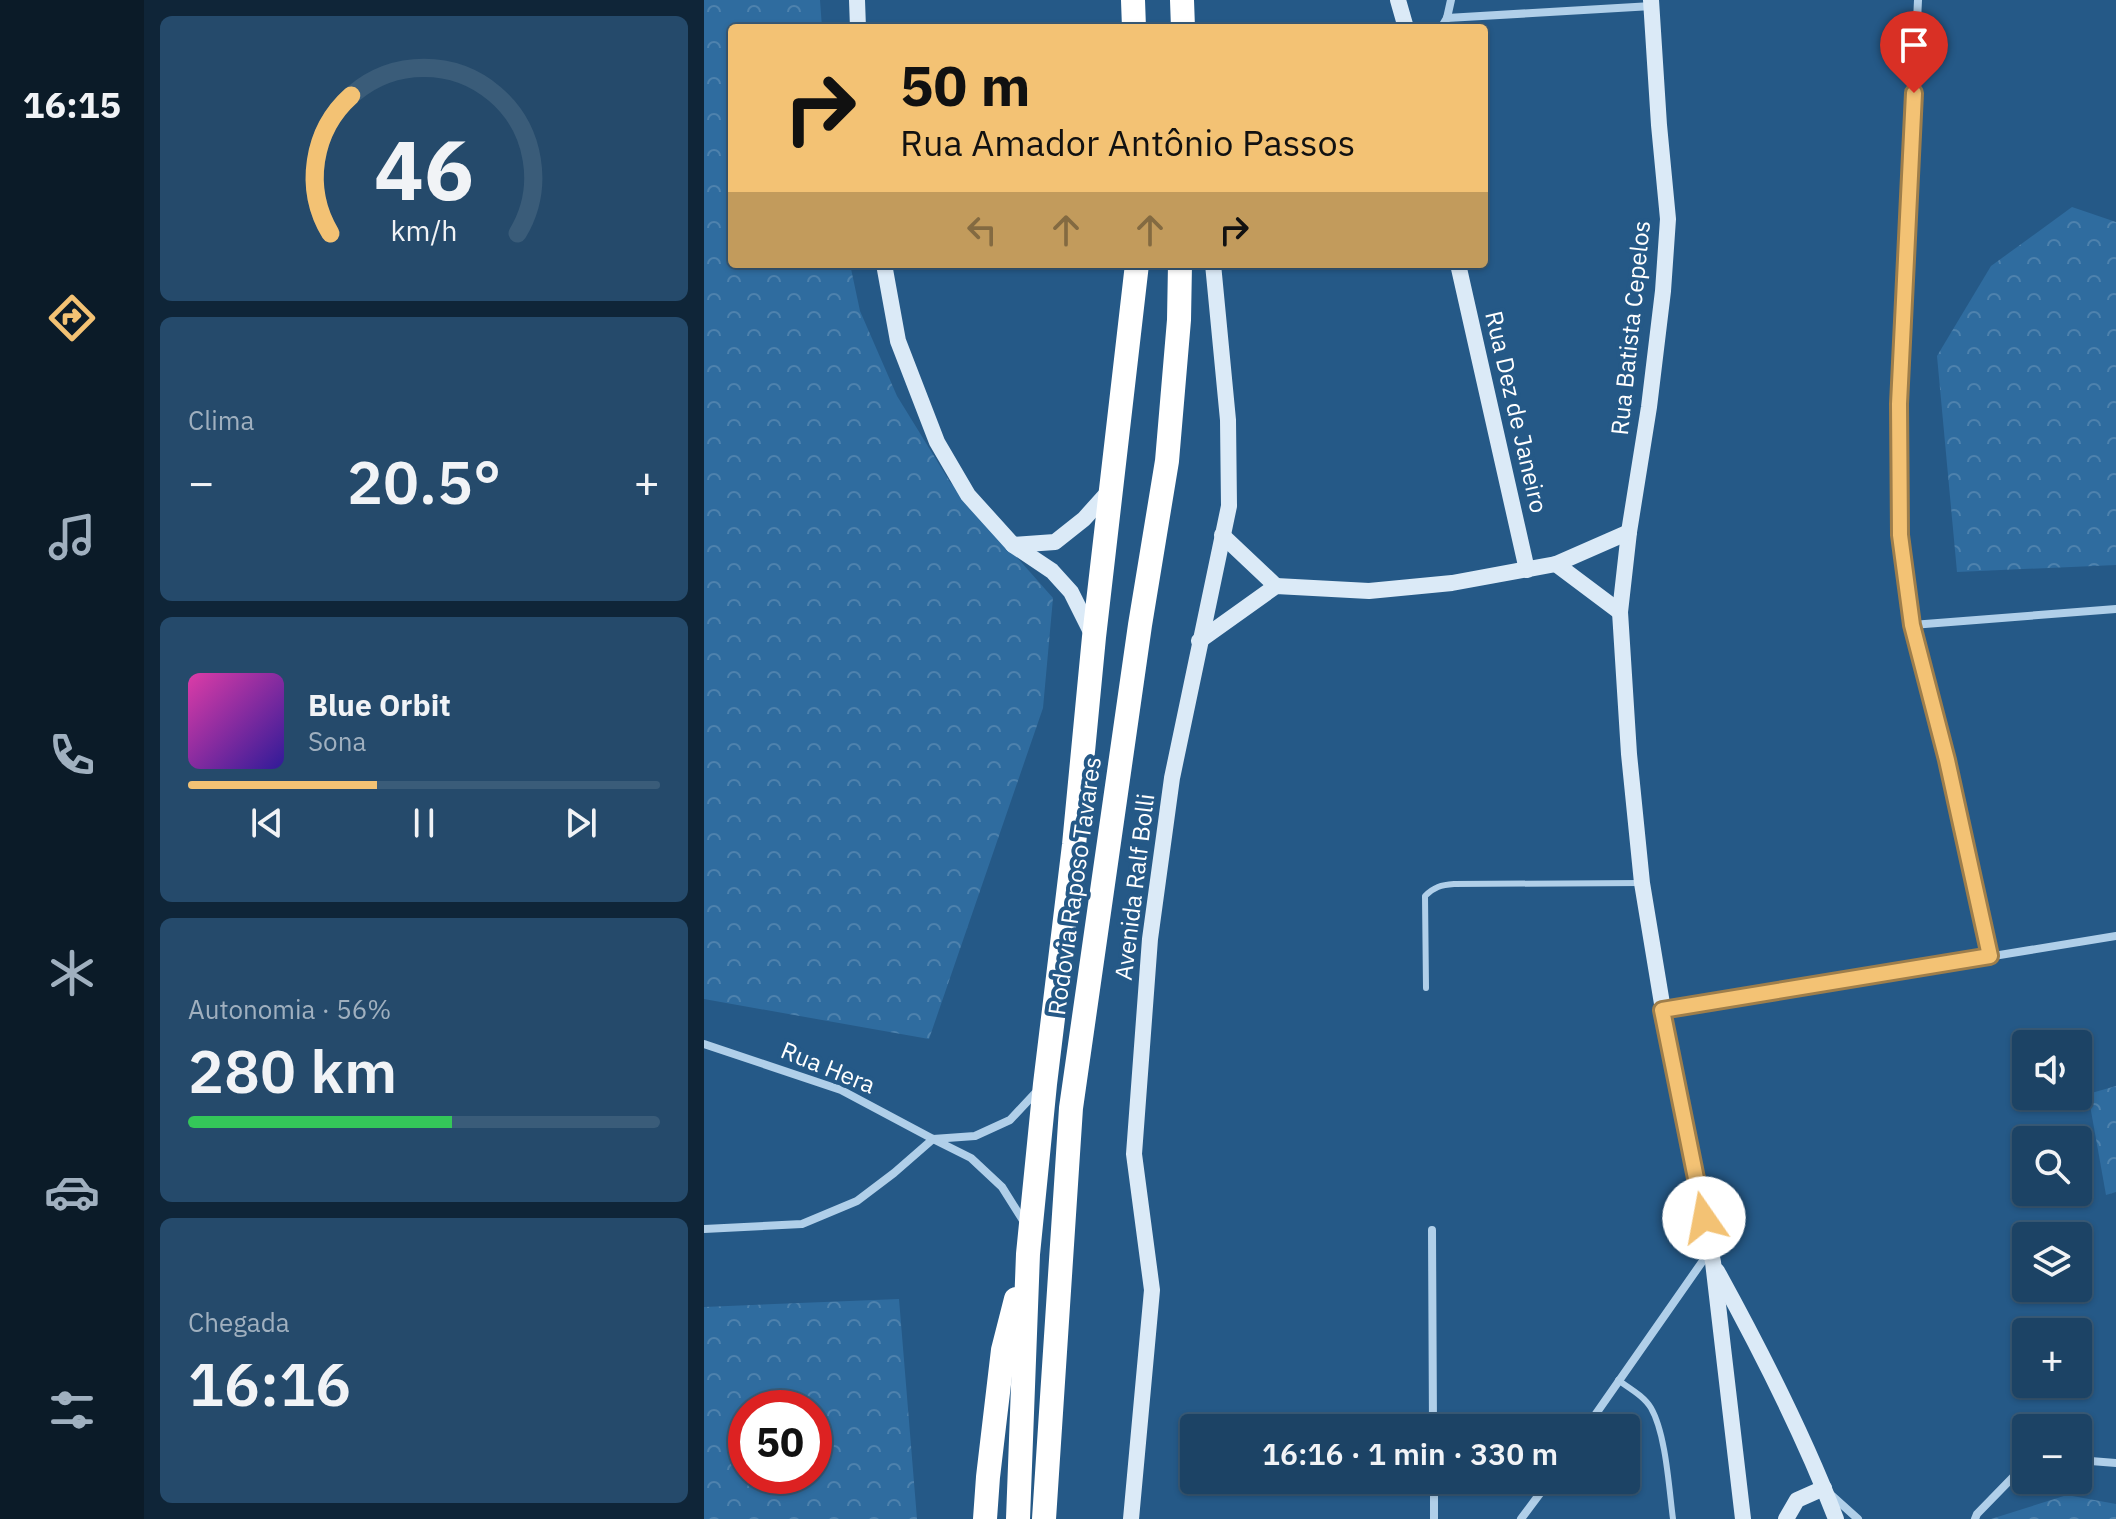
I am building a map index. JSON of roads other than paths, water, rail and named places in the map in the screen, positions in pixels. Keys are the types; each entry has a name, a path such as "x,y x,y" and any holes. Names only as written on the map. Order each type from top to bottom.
{"highway":[{"path":"1133,0 1134,24"},
{"path":"1182,0 1183,24"},
{"name":"Rodovia Raposo Tavares","path":"1018,1519 1029,1244 1137,268"},
{"name":"Rodovia Raposo Tavares","path":"1044,1519 1071,1108 1140,625 1167,461 1179,320 1180,268"},
{"path":"985,1519 1003,1350 1029,1244"}],"main road":[{"path":"857,0 858,24"},
{"path":"1398,0 1405,24"},
{"name":"Rua Batista Cepelos","path":"1652,3 1668,219 1653,378 1620,612 1629,754 1642,883 1662,1010 1712,1256"},
{"path":"885,268 898,341 937,442 968,495 1013,545 1052,571 1071,592 1094,637"},
{"name":"Avenida Ralf Bolli","path":"1131,1519 1152,1290 1134,1154 1150,939 1172,778 1229,506 1228,420 1213,268"},
{"name":"Rua Dez de Janeiro","path":"1459,268 1527,570"},
{"path":"1013,545 1055,542 1084,519 1111,489"},
{"path":"1199,641 1276,586 1369,591 1452,583 1556,564 1629,532"},
{"path":"1222,535 1276,586"},
{"path":"1556,564 1620,612"},
{"path":"1712,1256 1768,1364 1836,1519"},
{"path":"1712,1256 1743,1519"},
{"path":"1786,1519 1797,1500 1824,1488"}],"street":[{"path":"1443,24 1451,0"},
{"path":"1918,0 1899,404 1900,535 1912,625 1947,760 1990,956"},
{"path":"1447,18 1652,3"},
{"path":"1912,625 2116,609"},
{"path":"1662,1010 2116,936"},
{"name":"Rua Hera","path":"704,1044 841,1090 971,1158 1002,1187 1029,1244"},
{"path":"704,1229 802,1224 857,1201 933,1139 975,1136 1010,1120 1045,1084"},
{"path":"1432,1230 1433,1414"},
{"path":"1595,1414 1712,1256"},
{"path":"2092,1461 2116,1463"},
{"path":"1975,1519 2012,1478"},
{"path":"1824,1488 1858,1519"},
{"path":"1434,1494 1434,1519"},
{"path":"1521,1519 1540,1494"}],"lane":[{"path":"1426,988 1425,896 1433,888 1442,884 1642,883"},
{"path":"1618,1380 1651,1407 1659,1428 1673,1519"}]}
